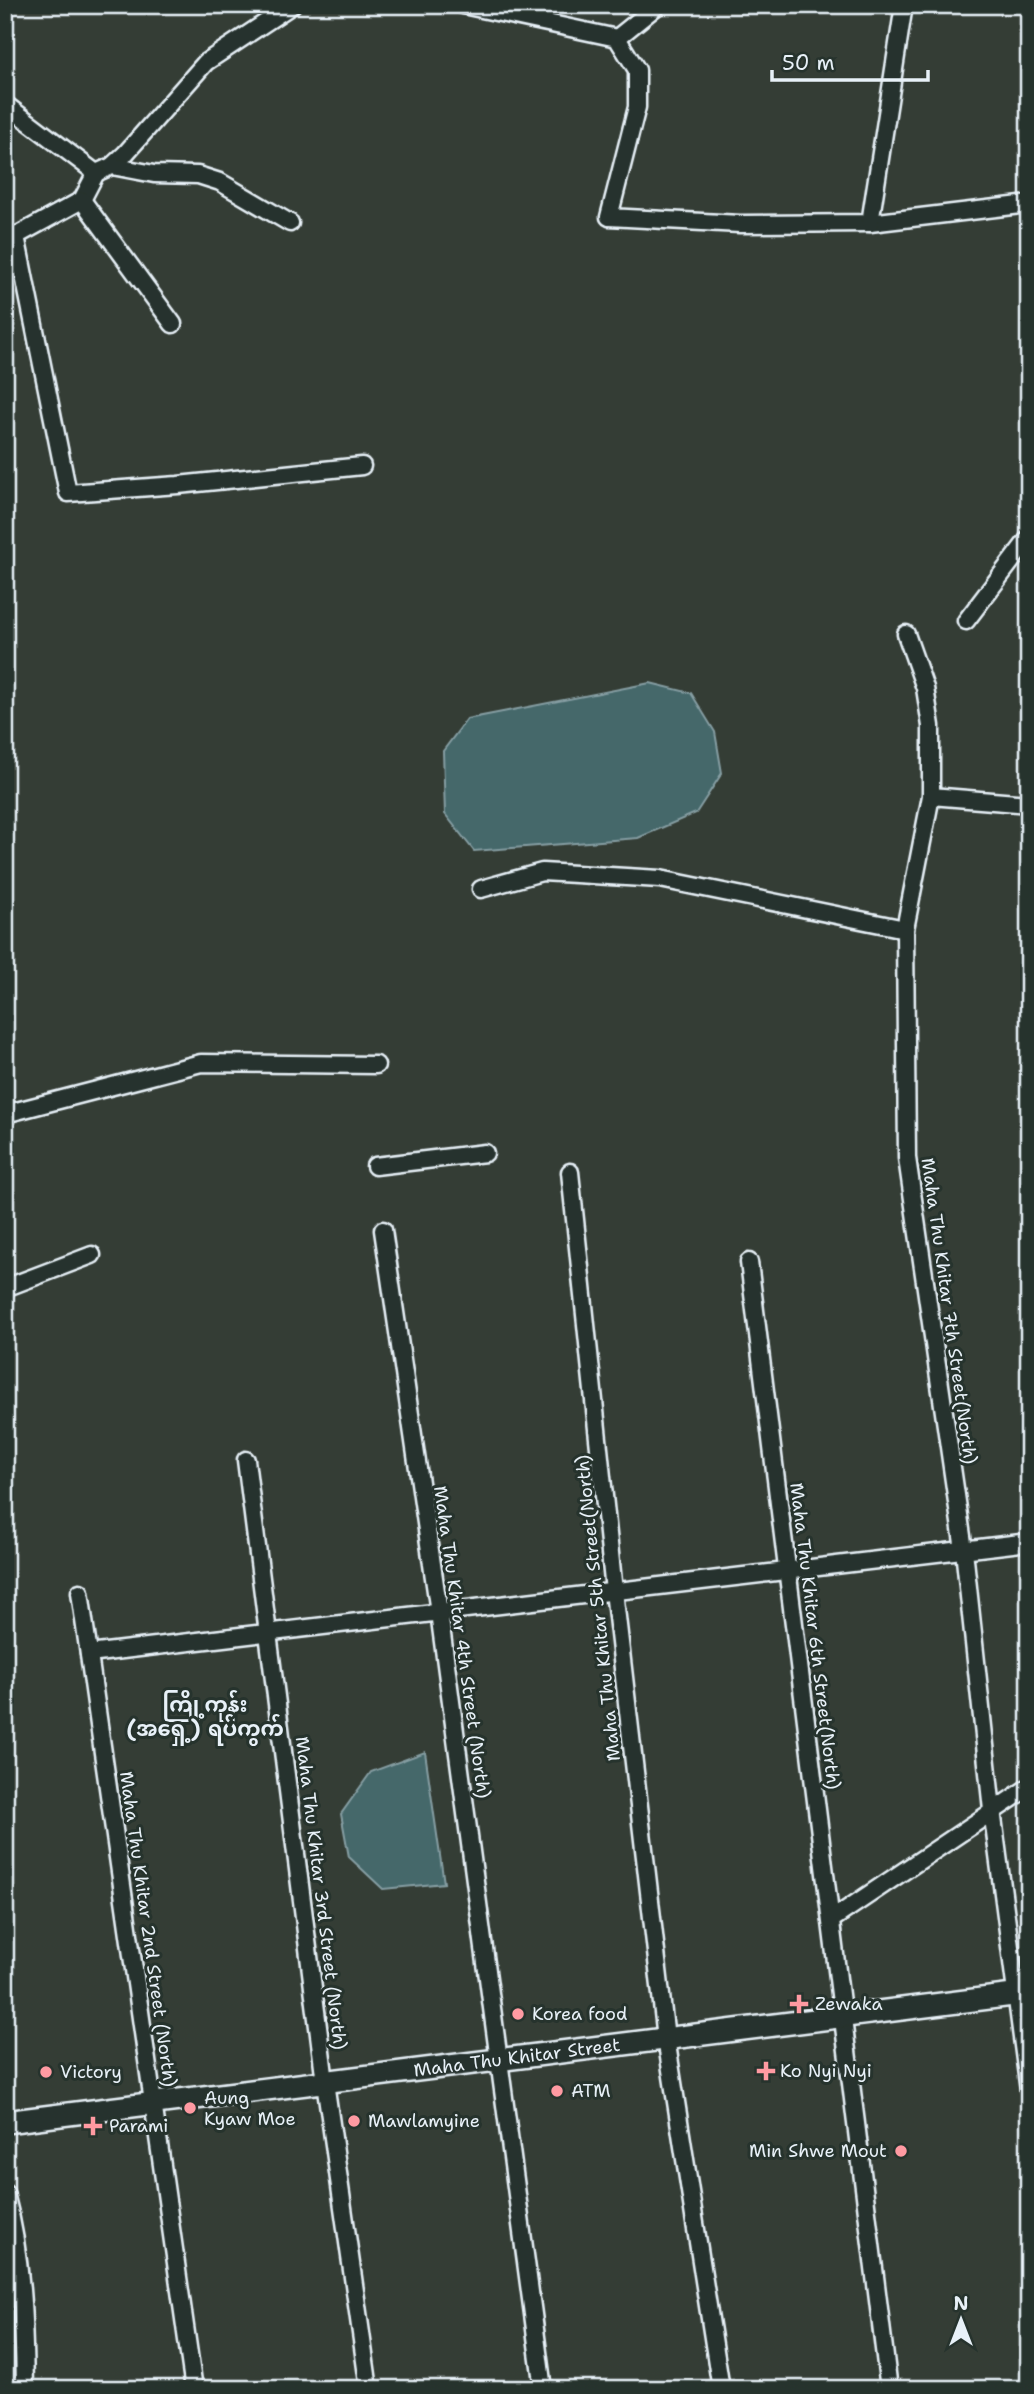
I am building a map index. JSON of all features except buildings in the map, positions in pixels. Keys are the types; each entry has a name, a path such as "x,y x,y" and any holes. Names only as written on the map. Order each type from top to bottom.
{"street":[{"path":"292,5 206,62 112,166 96,173 82,200 16,236 68,492 178,485 362,466"},
{"path":"463,5 617,38 637,70 637,107 608,218 740,224 870,223 1029,204"},
{"path":"617,38 658,5"},
{"path":"870,223 904,5"},
{"path":"5,104 96,173"},
{"path":"112,166 155,174 198,175 209,178 290,223"},
{"path":"82,200 173,324"},
{"path":"967,621 1029,538"},
{"name":"Maha Thu Khitar 7th Street(North)","path":"906,634 925,688 931,726 931,796 905,929 908,1158 964,1550 992,1810 1022,1994 1029,2091"},
{"path":"931,796 1029,804"},
{"path":"481,889 542,872 660,879 905,929"},
{"path":"5,1114 201,1063 376,1065"},
{"path":"374,1166 485,1153"},
{"name":"Maha Thu Khitar 5th Street(North)","path":"570,1172 614,1591 666,2038 721,2389"},
{"name":"Maha Thu Khitar 4th Street (North)","path":"383,1230 439,1612 544,2389"},
{"path":"5,1287 92,1255"},
{"name":"Maha Thu Khitar 6th Street(North)","path":"749,1262 889,2389"},
{"name":"Maha Thu Khitar 3rd Street (North)","path":"246,1460 325,2082 369,2389"},
{"path":"89,1654 1029,1542"},
{"name":"Maha Thu Khitar 2nd Street (North)","path":"80,1592 194,2389"},
{"path":"831,1920 1029,1787"},
{"name":"Maha Thu Khitar Street","path":"5,2122 1022,1994"},
{"path":"5,2193 13,2223 24,2326 25,2389"}],"water":[{"path":"650,683 691,693 715,732 722,773 696,813 638,838 474,851 445,814 443,751 467,719"},
{"path":"425,1752 444,1883 383,1889 349,1857 341,1814 371,1772"}],"place":[{"name":"Zewaka","path":"799,2004"},
{"name":"Korea food","path":"518,2014"},
{"name":"Ko Nyi Nyi","path":"766,2071"},
{"name":"Victory","path":"46,2072"},
{"name":"ATM","path":"557,2091"},
{"name":"Aung Kyaw Moe","path":"190,2108"},
{"name":"Mawlamyine","path":"354,2121"},
{"name":"Parami","path":"93,2126"},
{"name":"Min Shwe Mout","path":"901,2151"}],"district":[{"name":"ကြို့ကုန်း (အရှေ့) ရပ်ကွက်","path":"205,1717"}]}
